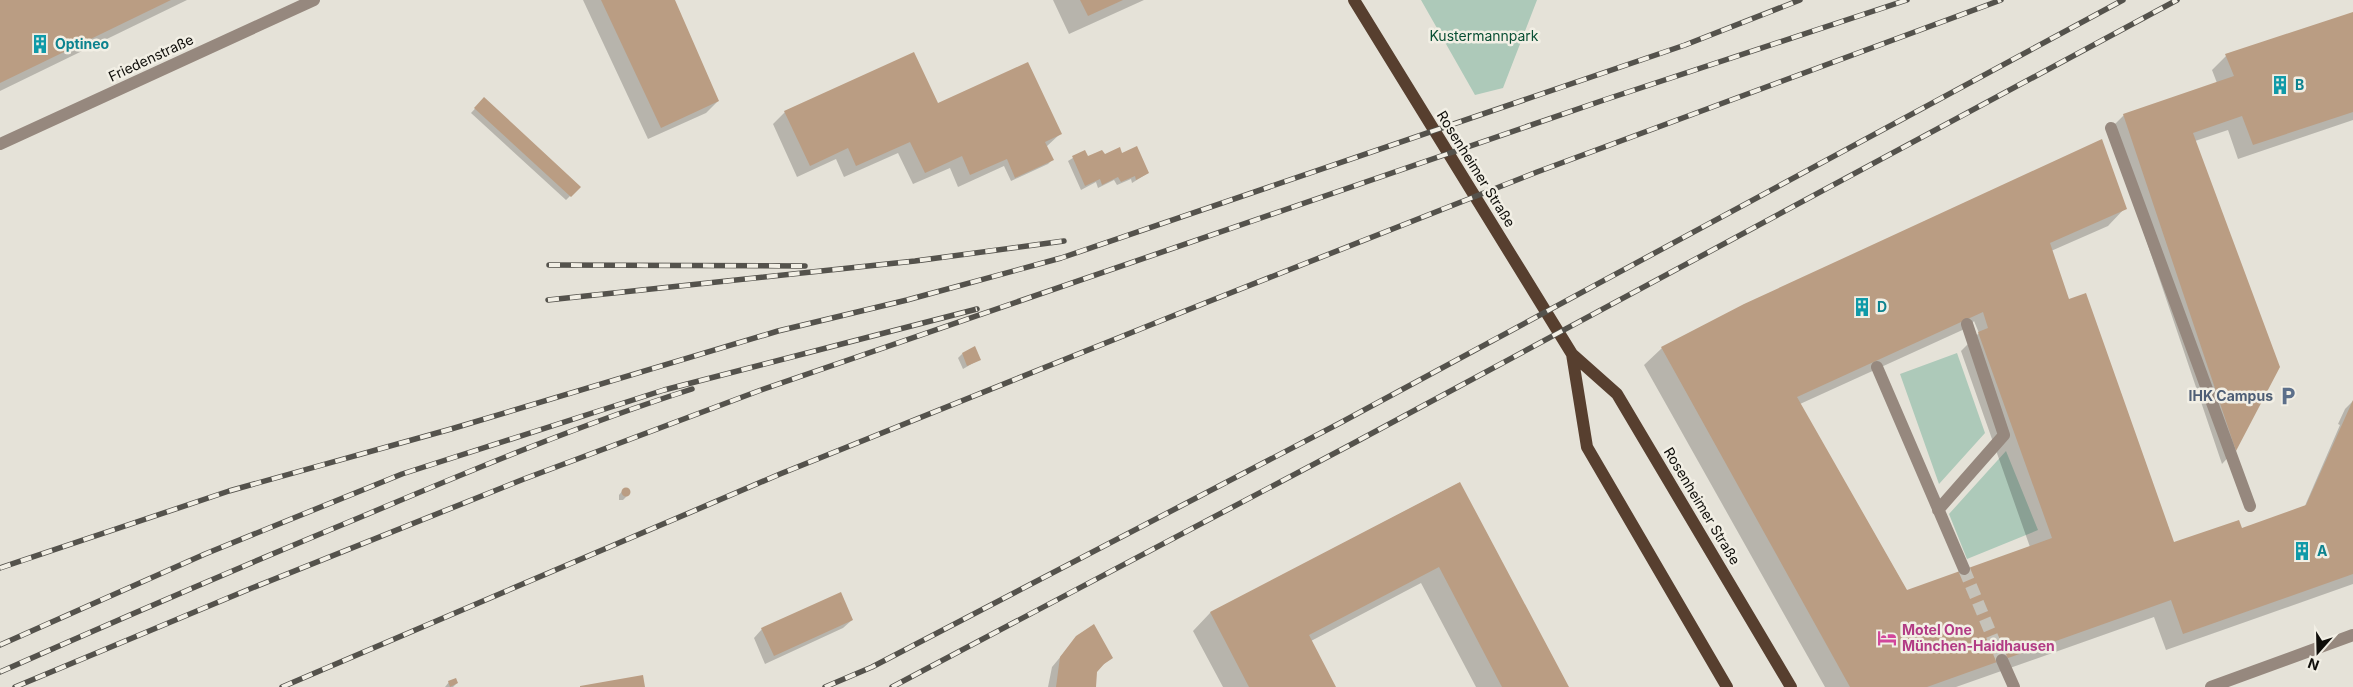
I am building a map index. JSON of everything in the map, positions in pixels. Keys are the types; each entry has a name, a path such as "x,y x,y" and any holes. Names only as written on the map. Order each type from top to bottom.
{"main road":[{"name":"Rosenheimer Straße","path":"1354,0 1572,354 1617,394 1791,687"},
{"name":"Rosenheimer Straße","path":"1572,354 1587,447 1727,687"}],"street":[{"name":"Friedenstraße","path":"0,144 314,0"},
{"path":"2111,128 2250,506"},
{"path":"1938,510 2004,435 1967,324"},
{"path":"1877,367 1964,569"},
{"path":"2211,687 2353,635"},
{"path":"2002,660 2014,687"}],"green space":[{"name":"Kustermannpark","path":"1421,0 1537,0 1503,88 1475,95"},
{"path":"1957,353 1985,433 1939,484 1900,374"},
{"path":"2006,451 2038,530 1967,559 1949,514"}],"building":[{"name":"Optineo","path":"0,0 171,0 0,83"},
{"path":"601,0 675,0 719,101 661,128"},
{"path":"1080,0 1123,0 1088,16"},
{"path":"2353,12 2353,112 2253,145 2242,116 2193,133 2280,367 2236,451 2123,114 2234,76 2225,54"},
{"path":"914,52 938,103 1028,62 1062,134 1045,142 1054,160 1015,178 1007,159 970,175 962,156 925,173 910,142 856,166 848,148 810,166 784,111"},
{"path":"484,97 581,187 571,197 474,108"},
{"path":"2102,139 2127,209 2050,243 2069,299 2086,293 2174,542 2239,520 2242,528 2306,505 2353,400 2353,574 2183,634 2171,600 1927,687 1850,687 1661,347 1744,304","holes":["1983,312 1988,328 1978,332 2052,538 1907,590 1797,397"]},
{"path":"1137,146 1149,173 1136,180 1135,176 1121,182 1118,177 1102,185 1100,179 1085,186 1072,156 1085,150 1088,156 1102,150 1105,154 1120,147 1122,153"},
{"path":"975,346 981,360 967,366 962,353"},
{"path":"1460,482 1569,687 1502,687 1439,567 1309,635 1336,687 1249,687 1210,612"},
{"path":"626,488 630,492 626,496 622,492"},
{"path":"841,592 853,620 774,656 761,628"},
{"path":"1094,624 1113,658 1097,672 1096,687 1056,687 1060,657 1076,636"},
{"path":"643,675 645,687 580,687 580,686"},
{"path":"456,678 458,683 450,687 448,681"}],"tunnel":[{"path":"1964,569 2002,660"}],"railway":[{"path":"0,568 229,491 451,429 778,331 907,300 1061,258 1685,45 1800,0"},
{"path":"15,687 252,588 524,479 761,390 1604,100 1907,0"},
{"path":"282,687 780,474 1205,303 1537,172 2001,0"},
{"path":"825,687 872,667 1340,423 2123,0"},
{"path":"892,687 1352,444 2177,0"},
{"path":"548,300 915,261 1064,241"},
{"path":"549,265 805,266"},
{"path":"0,645 205,554 402,474 664,390 977,309"},
{"path":"0,672 230,572 488,464 569,432 692,389"}],"place":[{"name":"Optineo","path":"40,44"},
{"name":"B","path":"2280,85"},
{"name":"D","path":"1862,307"},
{"name":"IHK Campus","path":"2288,396"},
{"name":"A","path":"2302,551"},
{"name":"Motel One München-Haidhausen","path":"1887,638"}]}
